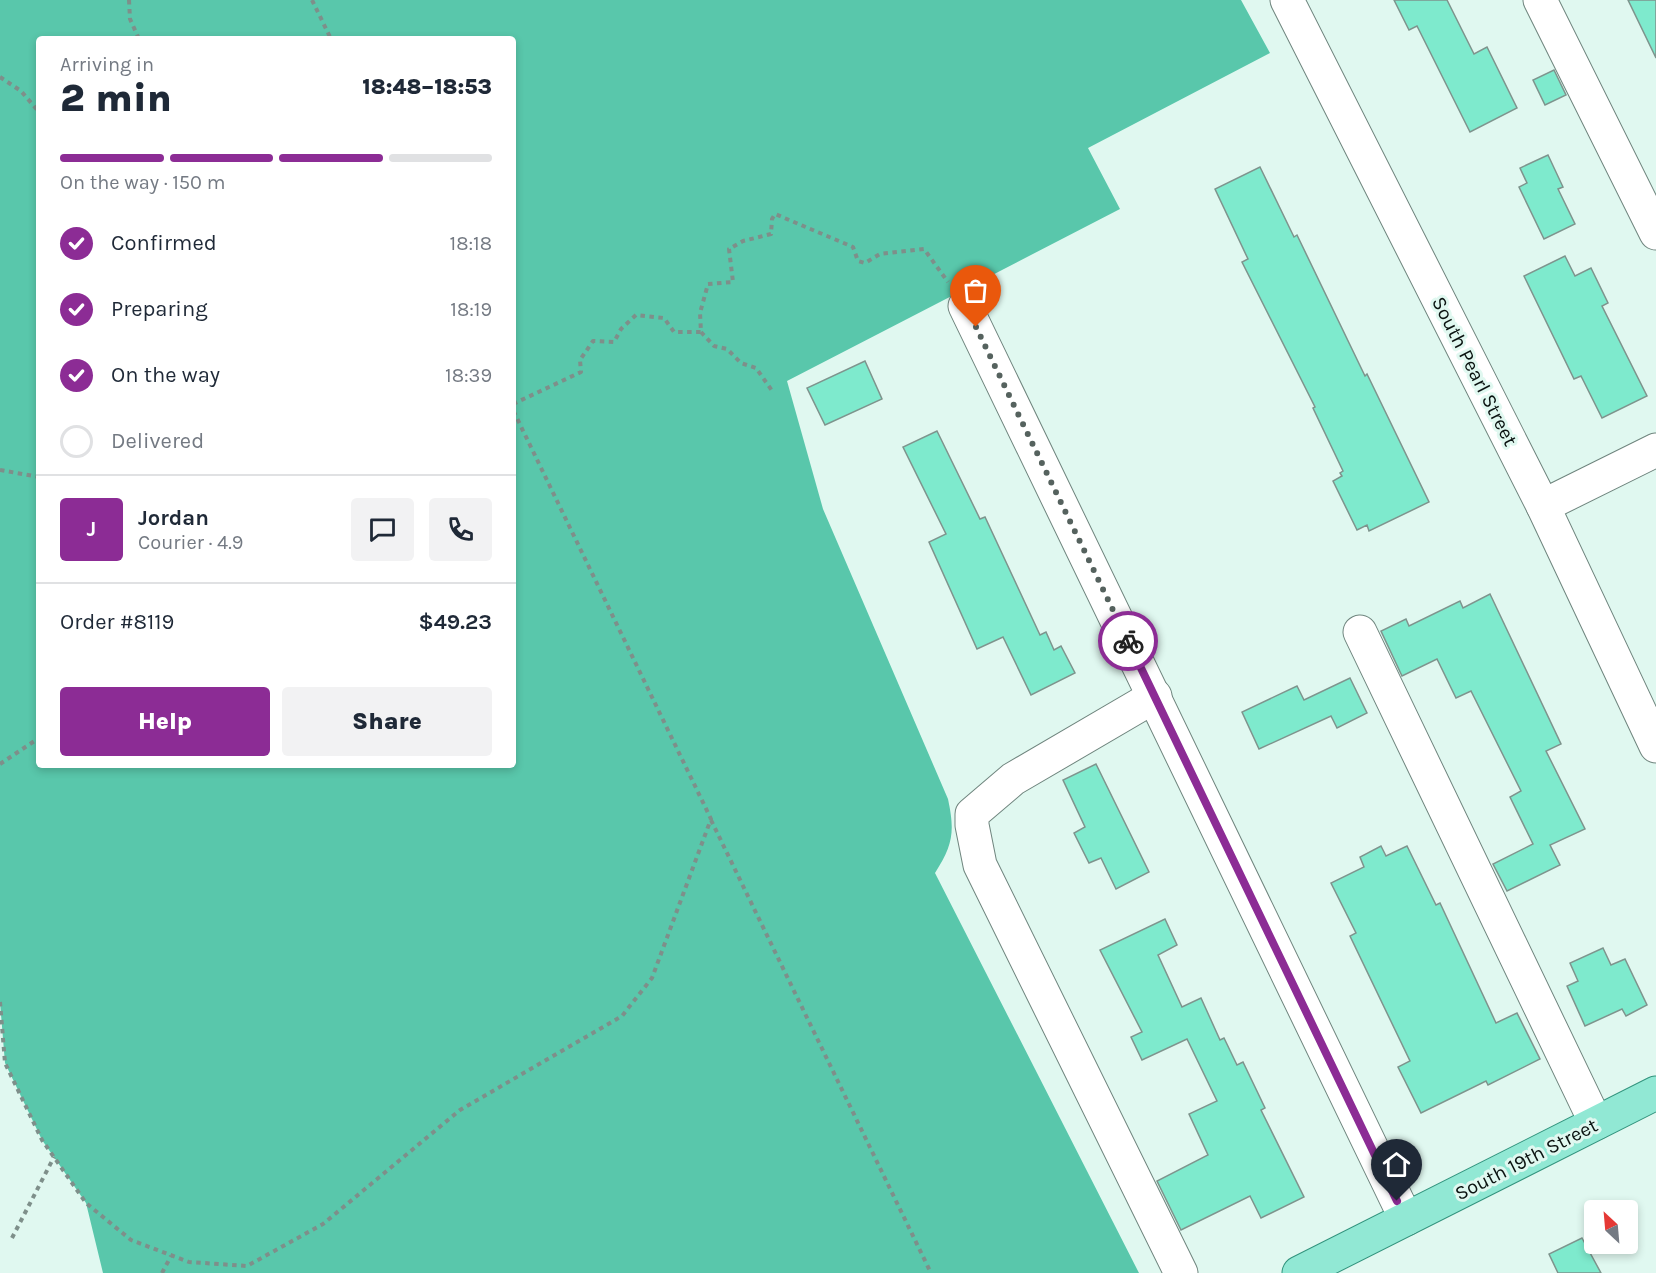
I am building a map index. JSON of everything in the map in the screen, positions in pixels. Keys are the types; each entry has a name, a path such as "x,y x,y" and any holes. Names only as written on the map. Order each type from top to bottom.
{"main road":[{"name":"South 19th Street","path":"1305,1271 1656,1093"}],"street":[{"name":"South Pearl Street","path":"1287,0 1543,506 1656,746"},
{"path":"1540,0 1656,232"},
{"path":"965,306 1406,1219"},
{"path":"1543,506 1656,450"},
{"path":"1360,632 1596,1124"},
{"path":"1155,696 1013,779 972,814 972,825 980,865 1181,1273"}],"path":[{"path":"129,0 130,19 138,36"},
{"path":"312,0 330,36"},
{"path":"0,77 21,91 36,108"},
{"path":"773,392 756,368 741,363 727,349 714,346 701,332 700,313 708,284 733,282 729,249 743,241 771,234 772,219 776,214 853,247 858,261 865,263 880,254 924,249 965,306"},
{"path":"516,403 580,372 580,360 593,341 614,342 621,329 636,315 664,318 674,332 701,332"},
{"path":"516,416 931,1273"},
{"path":"0,470 36,476"},
{"path":"0,764 36,740"},
{"path":"0,1002 4,1063 42,1140 86,1203 131,1240 171,1256 189,1263 247,1266 323,1224 460,1110 622,1016 652,978 711,819"},
{"path":"12,1238 54,1157"},
{"path":"162,1273 171,1256"}],"green space":[{"path":"0,0 1241,0 1270,53 1088,148 1120,209 787,381 823,509 948,799 951,838 946,854 935,873 1139,1273 103,1273 86,1203 42,1140 5,1063 0,1002"}],"building":[{"path":"1394,0 1447,0 1474,54 1487,47 1517,108 1470,132 1417,26 1409,30"},
{"path":"1628,0 1656,0 1656,58"},
{"path":"1554,70 1566,95 1545,105 1533,80"},
{"path":"1548,155 1563,187 1558,189 1575,224 1544,239 1519,187 1527,183 1520,168"},
{"path":"1260,167 1294,237 1297,235 1429,502 1369,531 1367,525 1357,530 1333,481 1342,476 1340,473 1343,471 1313,408 1315,407 1242,262 1248,259 1215,189"},
{"path":"1565,256 1575,276 1591,268 1608,303 1602,306 1647,396 1602,418 1581,376 1574,379 1524,276"},
{"path":"865,361 882,399 825,425 807,388"},
{"path":"937,431 980,519 985,517 1040,635 1046,632 1054,650 1061,646 1075,673 1031,695 1003,637 977,649 929,542 946,534 903,447"},
{"path":"1490,594 1561,744 1546,751 1585,829 1550,845 1560,865 1507,891 1493,864 1533,844 1510,797 1521,791 1471,691 1456,698 1437,659 1402,676 1381,631 1406,619 1409,626 1460,601 1463,608"},
{"path":"1350,678 1367,713 1337,728 1331,716 1259,749 1242,712 1297,686 1304,700"},
{"path":"1096,764 1149,872 1116,889 1101,858 1089,863 1074,833 1085,827 1063,780"},
{"path":"1381,846 1386,856 1407,846 1436,905 1440,903 1496,1023 1517,1013 1540,1059 1488,1085 1486,1081 1421,1113 1398,1067 1410,1061 1350,936 1356,933 1331,883 1364,867 1360,857"},
{"path":"1165,919 1177,945 1158,955 1182,1007 1201,998 1220,1040 1224,1038 1237,1065 1243,1062 1265,1108 1261,1110 1304,1197 1261,1218 1250,1196 1181,1230 1157,1181 1208,1155 1189,1114 1217,1101 1187,1039 1142,1060 1131,1037 1142,1032 1100,950"},
{"path":"1603,948 1611,965 1625,959 1647,1005 1626,1016 1622,1009 1585,1026 1567,986 1578,981 1570,963"},
{"path":"1582,1238 1584,1254 1591,1254 1601,1273 1558,1273 1549,1254"}],"way so far":[{"path":"976,327 1128,641"}],"route":[{"path":"1128,641 1397,1201"}]}
